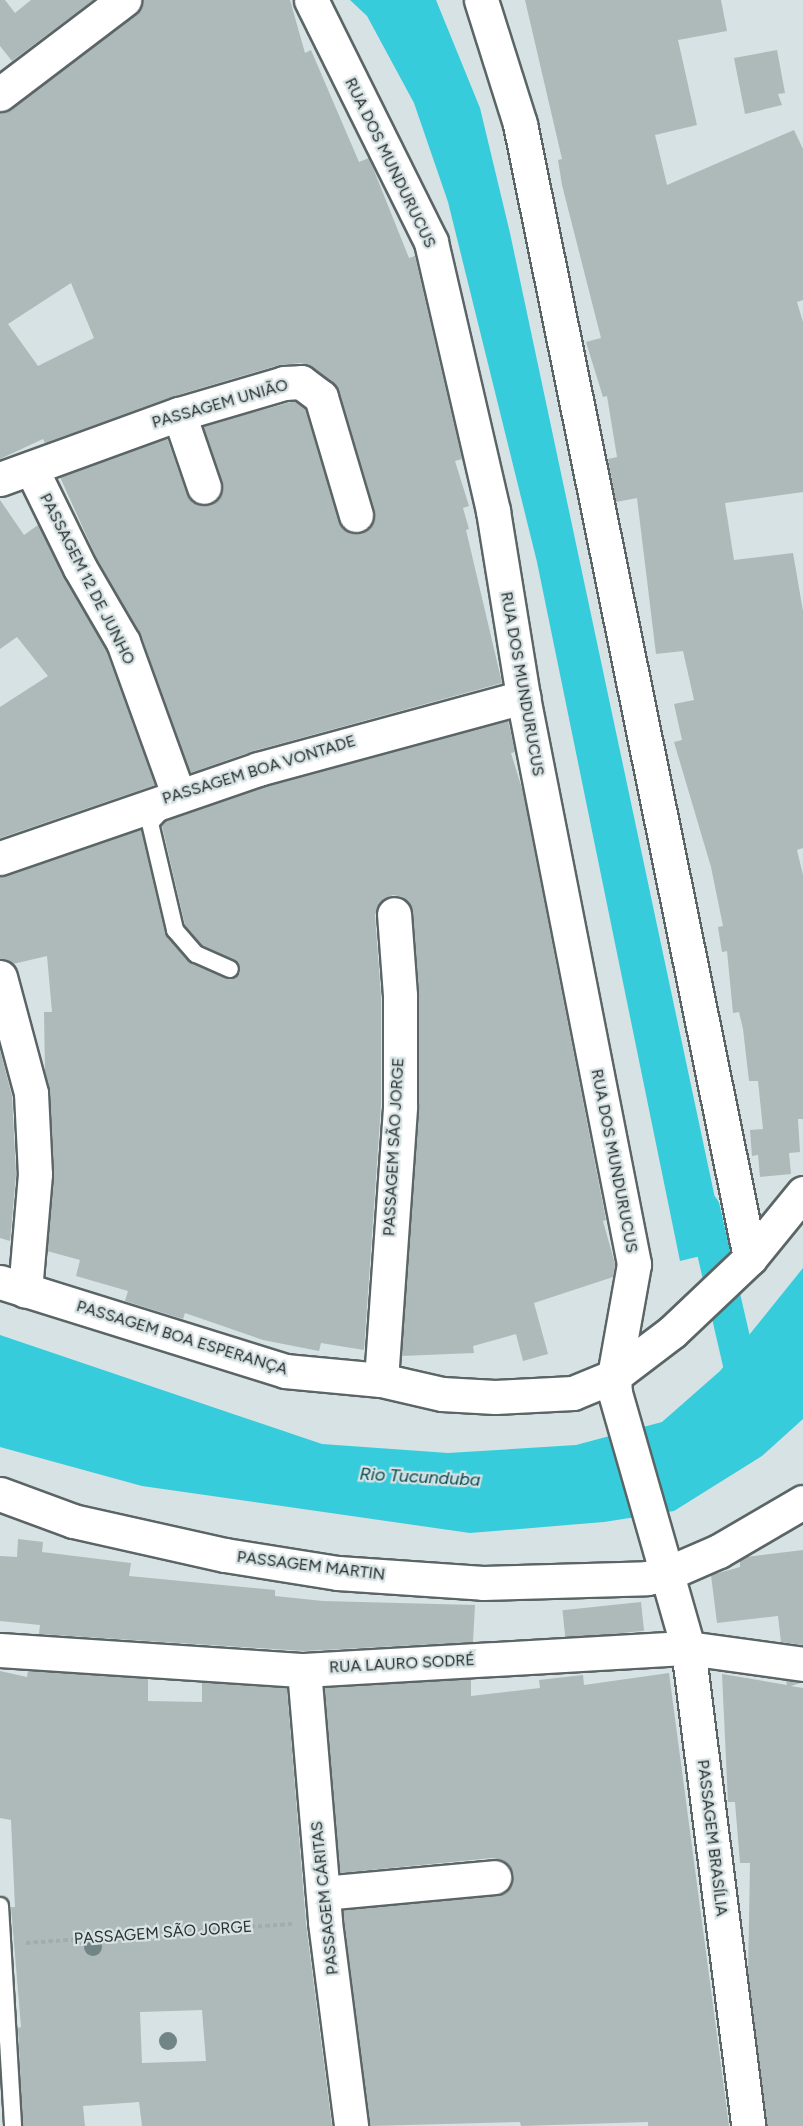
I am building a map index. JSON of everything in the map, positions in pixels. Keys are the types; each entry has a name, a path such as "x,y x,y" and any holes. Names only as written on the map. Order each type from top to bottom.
{"street":[{"path":"0,94 124,0"},
{"name":"RUA DOS MUNDURUCUS","path":"311,0 427,234 439,270 493,511 523,697 634,1263 614,1384"},
{"path":"481,0 520,124 749,1258"},
{"name":"PASSAGEM UNIÃO","path":"0,479 179,414 284,383 309,385 321,397 356,515"},
{"path":"179,414 204,487"},
{"name":"PASSAGEM 12 DE JUNHO","path":"31,468 80,568 123,642 178,794"},
{"name":"PASSAGEM BOA VONTADE","path":"0,858 178,794 365,737 523,697"},
{"name":"PASSAGEM SÃO JORGE","path":"381,1380 400,1106 400,995 394,914"},
{"path":"0,977 31,1093 35,1174 12,1286"},
{"name":"PASSAGEM BOA ESPERANÇA","path":"12,1286 285,1371 381,1380 442,1394 495,1397 573,1393 614,1384 749,1258 803,1193"},
{"name":"PASSAGEM BRASÍLIA","path":"614,1384 688,1648 748,2126"},
{"name":"PASSAGEM MARTIN","path":"0,1494 73,1521 225,1555 338,1573 483,1583 647,1578 663,1564 720,1551 803,1502"},
{"name":"RUA LAURO SODRÉ","path":"0,1650 304,1670 688,1648 803,1664"},
{"name":"PASSAGEM CÁRITAS","path":"304,1670 324,1908 351,2126"},
{"path":"324,1908 494,1877"}],"lane":[{"path":"178,794 150,823 175,930 196,954 230,969"},
{"path":"0,1906 13,2126"}],"path":[{"name":"PASSAGEM SÃO JORGE","path":"2,1945 324,1908"}],"water":[{"path":"350,0 436,0 480,108 510,233 726,1250 680,1261 537,562 448,202 414,103 367,16"},
{"name":"Rio Tucunduba","path":"803,1268 803,1419 762,1456 674,1511 604,1522 470,1533 142,1486 0,1447 0,1335 322,1444 448,1453 576,1445 662,1422 720,1371"}],"building":[{"path":"0,0 5,0 15,13 31,0 93,0 12,61 0,46"},
{"path":"142,0 290,0 305,53 311,50 359,162 369,158 409,258 415,256 462,459 455,461 469,506 463,508 469,529 466,530 502,683 253,751 190,773 141,635 97,559 60,477 167,438 187,494 200,505 210,505 218,499 222,482 203,426 295,401 305,408 343,528 362,533 374,520 374,510 339,391 312,367 301,363 279,365 174,396 45,443 43,439 0,459 0,112 11,109 135,15","holes":["71,283 94,338 38,366 8,324"]},
{"path":"525,0 721,0 727,31 678,40 697,125 655,135 667,185 794,130 803,149 803,300 797,302 803,322 803,492 725,503 734,560 793,553 803,611 803,848 797,850 803,875 803,1119 798,1119 800,1152 789,1153 791,1174 760,1177 758,1155 752,1156 750,1130 763,1129 758,1081 749,1081 739,1012 733,1013 727,951 722,952 718,927 723,926 711,867 674,742 682,740 674,704 694,700 683,651 656,654 637,498 616,502 608,459 617,457 607,396 603,397 586,342 601,338 562,185 558,160 562,159"},
{"path":"777,50 785,93 778,94 782,105 745,114 734,58"},
{"path":"0,500 24,535 38,525 106,650 155,785 0,838 0,707 48,676 17,637 0,649"},
{"path":"508,720 515,752 511,753 523,792 606,1220 603,1221 615,1264 613,1277 534,1303 548,1354 523,1361 516,1334 473,1346 474,1353 401,1356 419,1107 419,995 413,912 403,897 393,895 383,899 375,915 381,996 381,1105 364,1350 321,1343 319,1351 263,1340 185,1313 183,1319 125,1301 128,1291 76,1276 80,1260 47,1251 54,1173 50,1092 45,1071 44,1012 52,1012 47,956 13,964 0,959 0,876 141,829 167,936 191,963 232,979 240,973 238,962 202,945 185,925 162,826 167,820 264,787"},
{"path":"0,1050 12,1096 16,1174 10,1241 0,1238"},
{"path":"18,1539 43,1542 42,1552 131,1563 129,1576 275,1590 275,1596 323,1601 475,1605 473,1642 304,1651 39,1634 40,1625 0,1621 0,1556 17,1557"},
{"path":"803,1550 803,1645 781,1642 778,1616 717,1623 711,1575 740,1567 740,1561 746,1557"},
{"path":"641,1602 644,1631 565,1639 562,1610"},
{"path":"0,1671 27,1677 28,1671 35,1671 148,1679 148,1701 202,1702 202,1682 287,1688 306,1924 332,2126 142,2126 139,2102 83,2106 85,2126 23,2126 18,2028 21,2027 11,1907 15,1907 11,1820 0,1818","holes":["202,2010 206,2061 142,2063 140,2012"]},
{"path":"669,1673 729,2126 648,2126 648,2122 521,2126 520,2122 369,2126 343,1910 496,1896 511,1885 513,1875 502,1860 492,1858 340,1873 324,1688 471,1679 471,1696 540,1688 539,1680 583,1675 584,1685"},
{"path":"722,1674 787,1685 786,1681 803,1682 791,1686 803,1688 803,2126 766,2126 748,1977 750,1863 740,1863 735,1802 728,1802"}],"waterway":[{"path":"703,1208 746,1394"}]}
